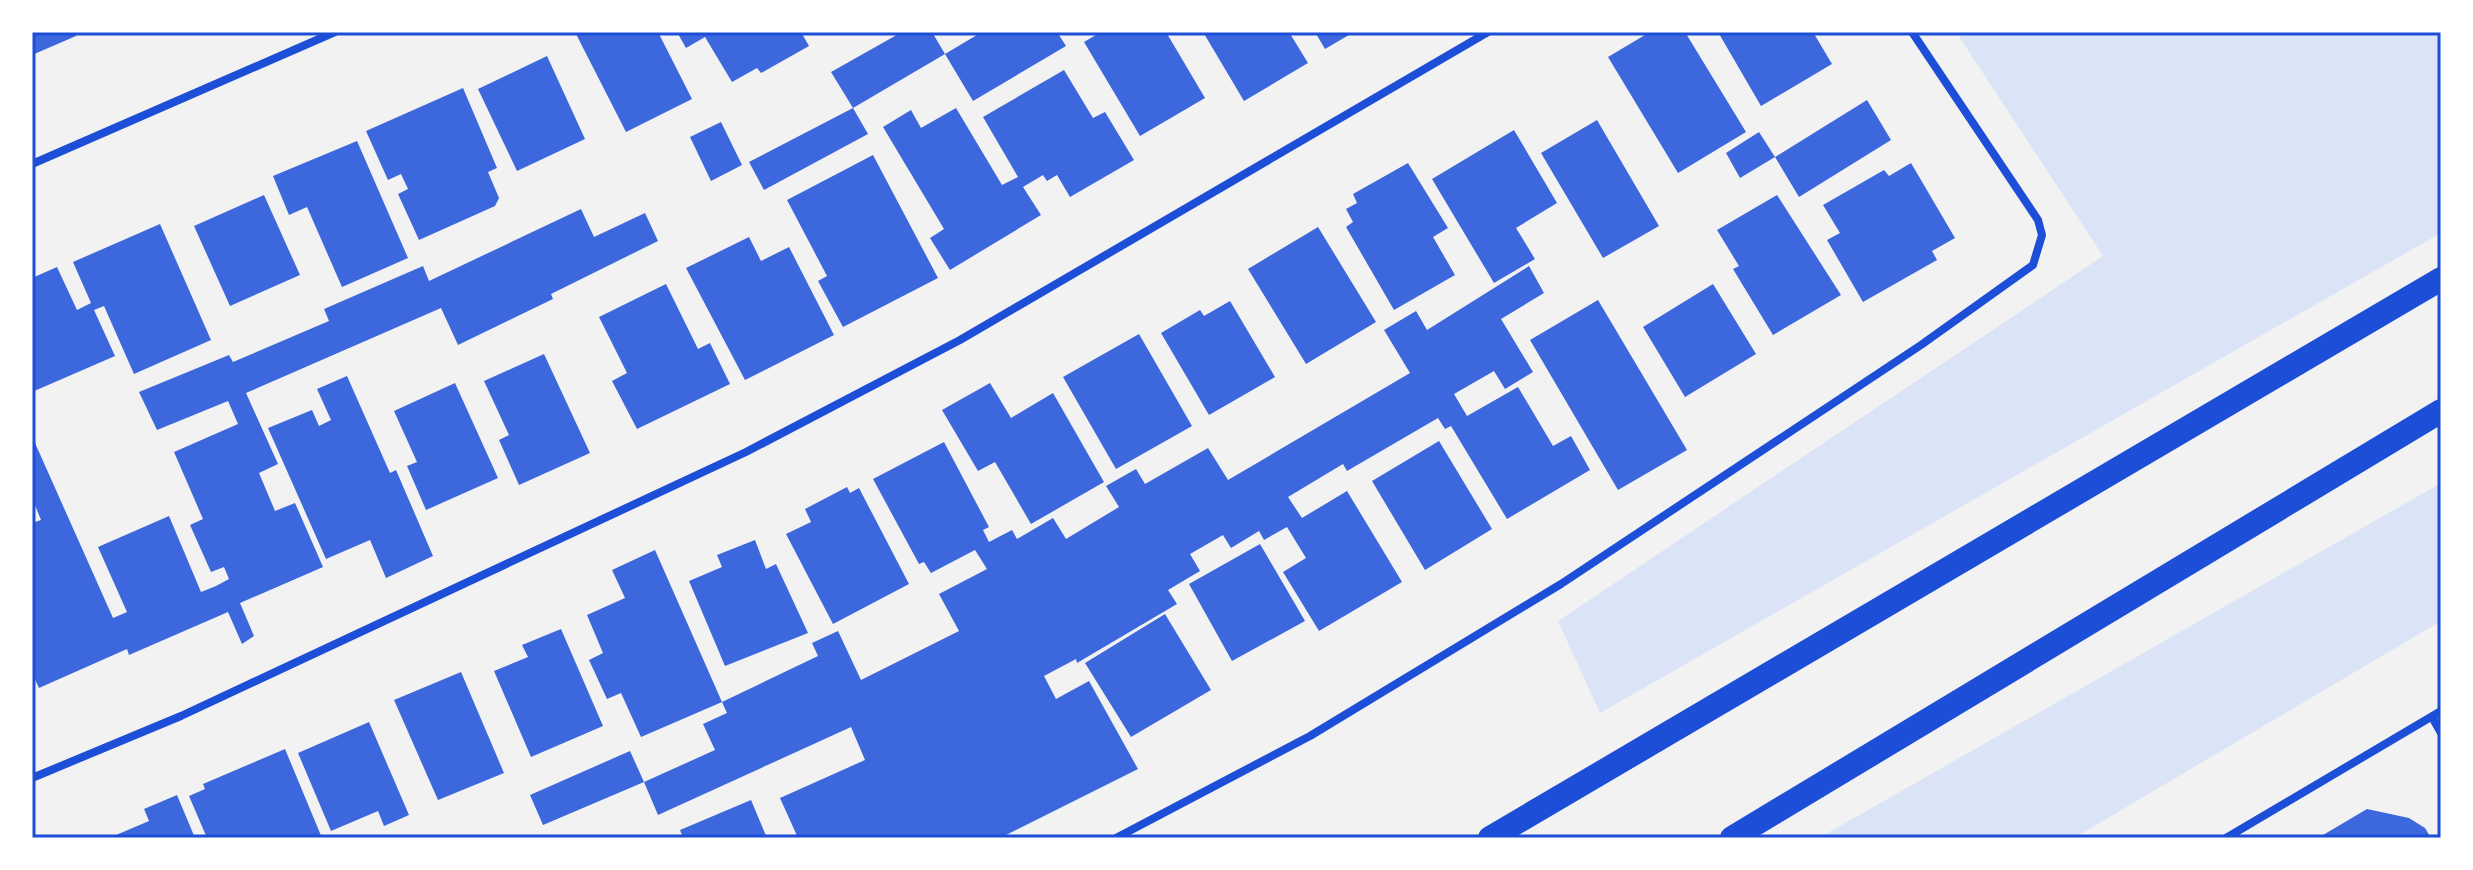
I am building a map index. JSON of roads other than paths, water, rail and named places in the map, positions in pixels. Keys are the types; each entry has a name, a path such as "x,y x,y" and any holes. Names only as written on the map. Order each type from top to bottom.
{"highway":[{"path":"1490,838 2441,279"},
{"path":"1732,838 2441,411"}],"street":[{"path":"32,164 335,32"},
{"path":"32,778 195,709 746,452 960,340 1488,32"},
{"path":"1116,838 1310,736 1535,600 1921,345 2033,265 2042,235 2038,220 1912,32"},
{"path":"2226,838 2441,711"},
{"path":"2432,717 2441,733"}]}
